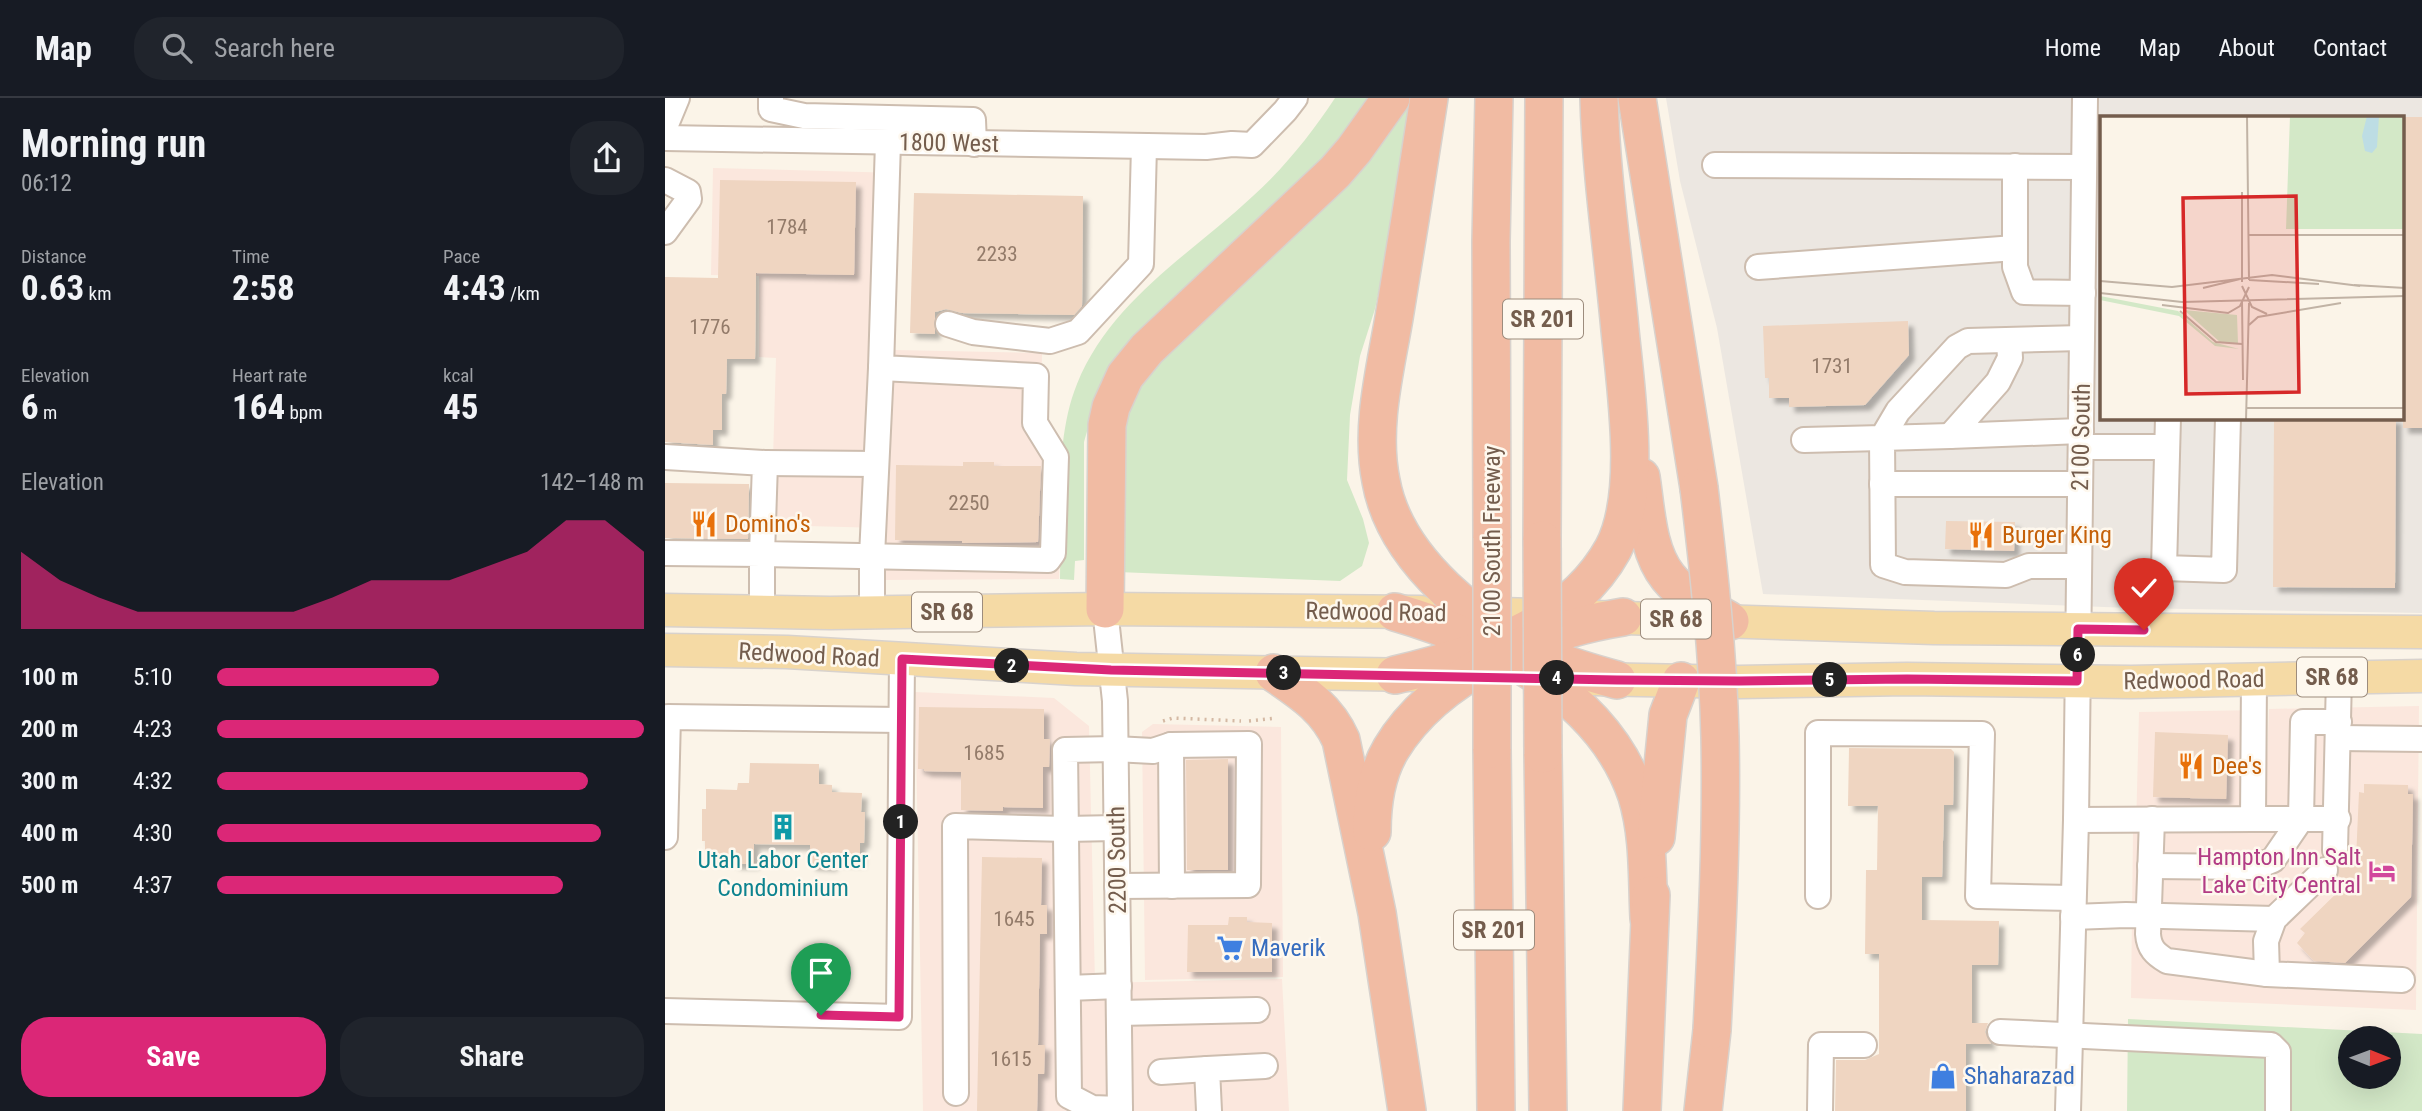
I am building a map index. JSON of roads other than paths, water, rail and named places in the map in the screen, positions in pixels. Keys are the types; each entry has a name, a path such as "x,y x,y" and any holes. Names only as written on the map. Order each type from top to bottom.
{"highway":[{"path":"1105,609 1107,425 1111,407 1125,376 1147,349 1191,305 1335,172 1391,98"},
{"path":"1429,98 1380,409 1378,466 1386,502 1398,529 1409,545 1495,645 1543,678 1573,704 1601,733 1622,763 1637,797 1644,835 1649,918"},
{"name":"2100 South Freeway","path":"1494,98 1491,242 1492,749 1496,1111"},
{"name":"2100 South Freeway","path":"1544,98 1542,540 1548,1111"},
{"path":"1406,1111 1377,913 1372,857 1372,810 1383,768 1391,749 1419,714 1443,692 1495,645 1553,614 1574,597 1599,570 1612,551 1622,528 1629,495 1627,404 1599,98"},
{"path":"1637,98 1699,488 1711,597 1720,737 1720,888 1703,1111"},
{"path":"1627,404 1651,533 1661,567 1680,589 1730,621"},
{"path":"1395,612 1495,645 1617,680"},
{"path":"1395,675 1495,645 1623,617"},
{"path":"1274,673 1324,710 1341,740 1377,913"},
{"path":"1642,1111 1649,918 1668,715 1681,681"}],"main road":[{"name":"Redwood Road","path":"665,610 872,613 1105,609 1395,612"},
{"name":"Redwood Road","path":"1553,614 2078,629 2422,632"},
{"name":"Redwood Road","path":"665,650 787,652 1111,670 1395,675"},
{"name":"Redwood Road","path":"1543,678 1681,681 2077,681 2422,676"}],"street":[{"path":"665,127 675,98"},
{"path":"771,98 771,109 804,116 973,120 974,144"},
{"name":"1800 West","path":"665,138 1206,148 1232,144 1252,145 1295,98"},
{"name":"2100 South","path":"2068,1111 2082,338 2089,285 2084,167 2093,124 2085,98"},
{"path":"872,613 871,556 881,368 888,142"},
{"path":"948,324 973,332 1050,341 1077,332 1141,264 1144,146"},
{"path":"1715,165 2084,167"},
{"path":"2015,166 2015,267 2024,292 2089,285"},
{"path":"665,180 688,192 689,199 665,232"},
{"path":"1758,267 2015,248"},
{"path":"2079,566 2029,566 2006,575 1905,572 1883,565 1882,438 1898,411 1957,347 1968,341 2082,338"},
{"path":"1950,436 1998,382 2010,358 2009,340"},
{"path":"665,553 1048,560 1053,553 1056,457 1035,423 1036,376 881,368"},
{"path":"2168,420 2164,568 2224,570 2228,420"},
{"path":"1804,440 1950,436 2081,439 2168,447"},
{"path":"665,457 765,463 876,464"},
{"path":"762,612 765,463"},
{"path":"1882,484 2080,484"},
{"name":"2200 South","path":"1105,609 1115,749 1120,1110"},
{"path":"665,1012 899,1017 902,659"},
{"path":"2267,974 2266,941 2273,919 2330,860 2338,819 2339,677"},
{"path":"2253,819 2254,679"},
{"path":"665,836 668,717 901,720"},
{"path":"2150,866 2256,867 2273,860 2301,819 2303,722 2339,730 2422,739"},
{"path":"1818,896 1818,733 1982,734 1977,896 2148,916 2273,919"},
{"path":"1117,886 1248,885 1249,744 1171,745 1153,751 1065,750 1069,1096 1092,1108 1120,1110"},
{"path":"1171,745 1173,886"},
{"path":"2152,818 2148,934 2156,955 2167,961 2267,974 2402,980"},
{"path":"2075,820 2338,819"},
{"path":"956,1093 955,826 1117,828"},
{"path":"1068,988 1119,986"},
{"path":"1119,1013 1257,1010"},
{"path":"2000,1032 2271,1045 2279,1052 2278,1111"},
{"path":"1820,1111 1821,1045 1864,1045"},
{"path":"1161,1072 1265,1066"},
{"path":"1207,1069 1209,1111"}],"place":[{"name":"Domino's","path":"704,524"},
{"name":"Burger King","path":"1981,535"},
{"name":"Dee's","path":"2191,766"},
{"name":"Utah Labor Center Condominium","path":"783,827"},
{"name":"Hampton Inn Salt Lake City Central","path":"2382,871"},
{"name":"Maverik","path":"1230,948"},
{"name":"Shaharazad","path":"1943,1076"}]}
